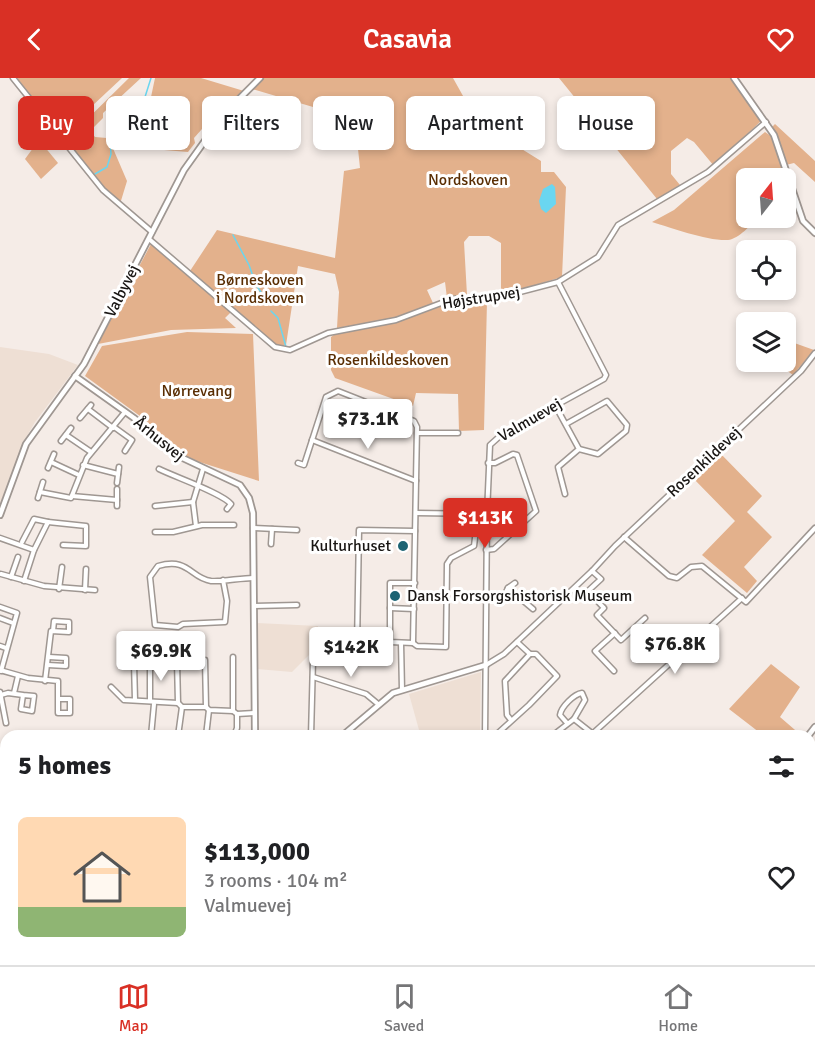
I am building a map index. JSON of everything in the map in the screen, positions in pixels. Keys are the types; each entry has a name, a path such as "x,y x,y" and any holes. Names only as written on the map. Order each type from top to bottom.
{"street":[{"path":"13,78 103,190 152,232"},
{"name":"Valbyvej","path":"0,515 26,444 75,376 195,152 224,114 260,78"},
{"path":"734,78 774,135 803,221 815,233"},
{"name":"Højstrupvej","path":"149,239 275,347 285,351 328,333 396,320 452,299 505,296 558,282 598,257 618,225 708,172 766,122"},
{"name":"Valmuevej","path":"485,730 488,453 494,440 604,379 606,375 558,282"},
{"name":"Rosenkildevej","path":"349,730 378,704 402,690 486,665 500,658 592,571 624,537 801,371 815,353"},
{"name":"Århusvej","path":"75,376 125,412 172,453 203,469 234,480 245,491 252,505 253,528 255,730"},
{"path":"298,463 304,465 326,397 335,391 412,419 416,423 413,643"},
{"path":"555,405 579,449 598,454 626,430 627,425 607,401 566,423"},
{"path":"80,418 89,407 113,428 132,440 125,451"},
{"path":"72,496 83,465 91,452 125,412"},
{"path":"61,441 71,428"},
{"path":"417,433 458,433"},
{"path":"66,435 91,452"},
{"path":"312,440 416,481"},
{"path":"565,494 558,467 579,449"},
{"path":"48,468 54,454"},
{"path":"486,550 494,549 534,515 536,505 517,455 513,454 495,463 488,463"},
{"path":"51,462 79,475"},
{"path":"83,465 118,474"},
{"path":"117,483 119,467"},
{"path":"159,469 229,501 231,504 227,509"},
{"path":"196,526 193,502 203,469"},
{"path":"38,498 43,482"},
{"path":"117,489 117,506"},
{"path":"40,492 71,498 72,496 117,500"},
{"path":"155,506 193,502"},
{"path":"416,513 487,514"},
{"path":"390,642 446,647 447,564 451,558 474,546 478,514"},
{"path":"22,542 34,519 86,526 86,546 63,545"},
{"path":"24,581 34,550 48,522"},
{"path":"155,532 173,532 196,526 234,525"},
{"path":"253,528 297,530"},
{"path":"624,537 669,576 677,578 691,567 702,566 746,602 815,528"},
{"path":"271,544 272,529"},
{"path":"415,531 359,530 357,646 386,646 390,642 390,583 415,583"},
{"path":"0,538 34,550"},
{"path":"11,577 18,556"},
{"path":"223,580 227,601 225,622 183,624 178,627 155,625 150,577 154,568 163,564 183,565 206,580 254,578"},
{"path":"59,589 62,567"},
{"path":"86,569 86,590"},
{"path":"592,571 601,579 588,591 604,609 597,615 621,640 645,618"},
{"path":"1,574 59,589 95,590"},
{"path":"514,583 505,594 521,598 533,609"},
{"path":"597,730 742,598"},
{"path":"254,606 297,605"},
{"path":"0,607 16,613 2,655 0,671 45,681 58,681 58,699 58,713 70,713 70,699 58,699"},
{"path":"390,608 414,609"},
{"path":"0,618 13,622"},
{"path":"45,681 54,621 69,622 69,632 53,631"},
{"path":"614,670 595,651 615,633"},
{"path":"501,730 556,678 555,672 536,654 530,654 517,642"},
{"path":"401,643 402,690"},
{"path":"0,646 6,648"},
{"path":"311,730 312,677 314,660 319,651"},
{"path":"511,720 507,716 505,681 530,654"},
{"path":"48,665 66,666 66,658 49,657"},
{"path":"233,657 236,730"},
{"path":"205,660 206,730"},
{"path":"177,661 180,705 178,730"},
{"path":"134,663 135,700"},
{"path":"150,665 151,730"},
{"path":"14,693 18,676"},
{"path":"312,677 366,694 378,704"},
{"path":"111,687 124,700 254,713"},
{"path":"559,730 574,718 585,700 585,696 580,692 560,710 561,717 567,723"},
{"path":"6,723 1,694 14,693 34,696 32,711 21,709 23,695"},
{"path":"574,718 587,730"}],"shaded area":[{"path":"0,347 49,354 78,365 35,422 23,443 0,504"},
{"path":"257,623 318,626 318,646 292,672 257,669"},
{"path":"481,672 480,730 419,730 409,694"}],"green space":[{"path":"17,78 122,78 94,104 94,96 31,96"},
{"path":"129,78 141,78 121,96 111,96"},
{"path":"155,78 201,78 244,91 239,96 202,96 202,129 194,138 195,143 190,149 190,96 151,96"},
{"name":"Nordskoven","path":"263,78 453,78 463,96 406,96 406,150 523,150 541,161 541,172 554,172 566,187 562,277 505,294 501,292 501,243 489,236 469,236 464,242 467,295 447,298 445,282 427,290 433,303 396,318 337,328 339,292 335,274 298,266 286,345 279,347 272,343 190,271 217,230 335,258 344,171 360,168 358,150 394,150 394,96 313,96 313,107 301,103 301,96 276,96 252,89"},
{"path":"559,78 730,78 762,120 714,166 694,142 687,138 671,151 671,174 680,185 657,199 617,150 655,150 655,96 574,96"},
{"path":"106,101 103,118 94,127 94,112"},
{"path":"775,124 815,161 815,182 794,163 786,165 772,127"},
{"path":"765,132 771,136 782,168 736,168 736,228 748,228 741,234 732,239 720,240 690,234 652,222 674,210"},
{"path":"94,136 106,138 106,150 114,150 127,181 120,204 74,150 94,150"},
{"path":"32,150 47,150 58,163 41,179 25,159"},
{"path":"164,150 190,150 188,152"},
{"path":"151,244 231,312 225,318 236,328 171,330 98,344"},
{"name":"Rosenkildeskoven","path":"456,301 487,301 484,430 459,431 458,394 416,393 413,406 335,378 331,370 331,337 335,334 409,318"},
{"name":"Nørrevang","path":"187,332 253,334 259,481 190,459 166,442 140,416 85,376 102,346"},
{"path":"796,344 814,350 796,371"},
{"path":"719,452 762,496 747,512 772,537 744,567 757,581 747,593 702,555 735,521 692,477"},
{"path":"771,664 800,687 780,717 795,730 756,730 729,709"}],"water":[{"path":"552,184 555,187 556,204 546,213 541,209 539,201 543,189"}],"waterway":[{"path":"145,96 151,78"},
{"path":"95,174 107,167 111,150"},
{"path":"233,235 249,265 256,285 267,301"},
{"path":"271,311 278,318 286,347"}],"place":[{"name":"Kulturhuset","path":"403,546"},
{"name":"Dansk Forsorgshistorisk Museum","path":"395,596"}],"park label":[{"name":"Børneskoven i Nordskoven","path":"260,289"}]}
